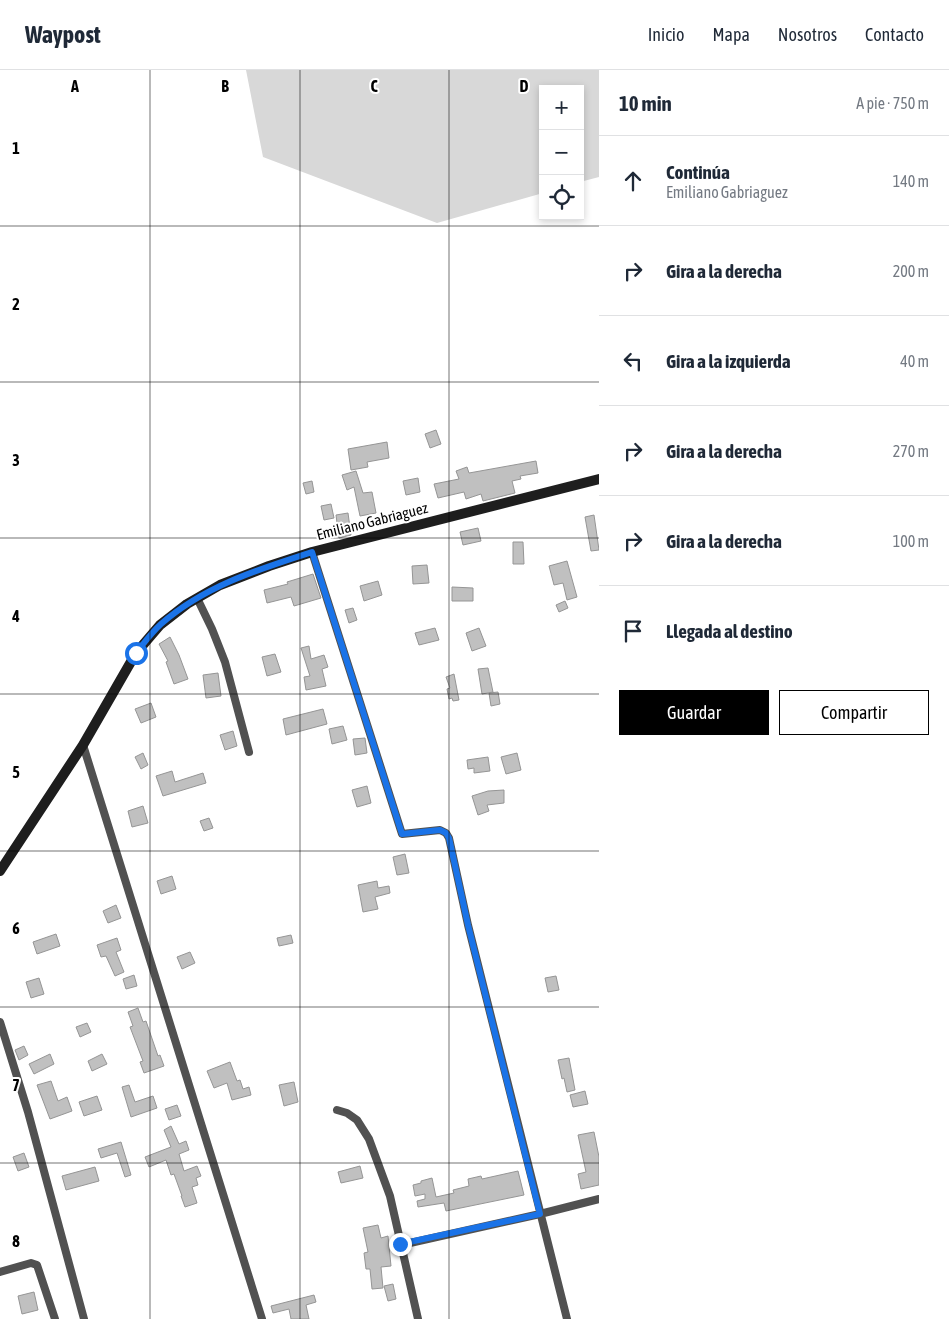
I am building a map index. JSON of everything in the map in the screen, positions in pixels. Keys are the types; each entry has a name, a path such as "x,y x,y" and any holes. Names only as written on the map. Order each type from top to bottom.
{"main road":[{"name":"Emiliano Gabriaguez","path":"0,871 83,745 136,653 160,625 197,598 220,585 312,552 599,479"}],"street":[{"path":"312,552 402,834 440,830 446,833 449,838 468,925 567,1319"},
{"path":"197,598 225,662 249,752"},
{"path":"83,745 262,1319"},
{"path":"0,1022 28,1112 65,1255 84,1319"},
{"path":"336,1110 348,1113 357,1120 369,1139 390,1196 418,1319"},
{"path":"400,1244 599,1200"},
{"path":"0,1272 31,1263 37,1265 55,1319"}],"shaded area":[{"path":"246,70 599,70 599,177 584,181 584,85 539,85 539,194 437,223 263,157"}],"building":[{"path":"436,430 441,444 430,448 425,434"},
{"path":"387,442 389,458 367,462 368,467 351,470 348,449"},
{"path":"536,461 538,473 520,476 521,479 512,481 515,493 483,501 481,494 466,499 464,492 438,498 434,484 459,479 456,471 467,467 469,473"},
{"path":"356,471 363,493 372,492 376,513 360,516 354,487 347,490 342,475"},
{"path":"418,478 420,492 406,495 403,481"},
{"path":"312,481 314,492 306,494 303,483"},
{"path":"331,504 334,518 324,520 321,506"},
{"path":"348,513 351,535 339,538 336,515"},
{"path":"594,515 599,550 591,551 585,517"},
{"path":"478,528 481,541 463,545 460,532"},
{"path":"513,542 523,542 524,564 513,564"},
{"path":"567,561 577,597 567,600 563,583 554,585 549,566"},
{"path":"427,565 429,583 413,584 412,566"},
{"path":"313,574 321,598 294,606 291,597 267,603 264,590 288,584 287,582"},
{"path":"378,581 382,595 364,601 360,586"},
{"path":"452,587 473,588 473,601 452,601"},
{"path":"565,601 568,608 559,612 556,605"},
{"path":"353,608 357,620 349,623 345,610"},
{"path":"435,628 439,640 419,645 415,633"},
{"path":"479,628 486,646 472,651 466,633"},
{"path":"170,637 188,679 174,684 166,662 168,661 159,644"},
{"path":"309,646 311,659 324,655 328,667 322,669 326,686 306,690 304,677 310,676 301,648"},
{"path":"275,654 281,672 267,676 262,657"},
{"path":"488,668 493,692 482,694 478,669"},
{"path":"218,673 221,696 206,698 203,675"},
{"path":"454,674 459,700 453,701 452,698 449,699 447,689 450,688 446,677"},
{"path":"498,692 500,704 491,706 489,693"},
{"path":"151,703 156,717 141,723 135,709"},
{"path":"323,709 327,724 286,735 283,719"},
{"path":"343,726 347,740 332,744 329,729"},
{"path":"233,731 237,746 225,750 220,735"},
{"path":"365,738 367,753 355,755 353,739"},
{"path":"143,753 148,765 141,769 135,757"},
{"path":"517,753 521,770 506,774 501,757"},
{"path":"488,757 490,771 474,773 474,768 468,769 467,760"},
{"path":"172,771 175,782 203,773 206,783 163,796 156,776"},
{"path":"367,786 371,803 357,807 352,790"},
{"path":"504,790 504,803 487,805 489,811 478,815 472,796 488,791"},
{"path":"143,806 148,823 132,827 128,811"},
{"path":"209,818 213,828 204,831 200,821"},
{"path":"405,854 409,873 397,875 393,857"},
{"path":"172,876 176,889 161,894 157,881"},
{"path":"377,881 378,888 389,886 390,893 375,897 378,909 363,912 358,885"},
{"path":"116,905 121,918 108,923 103,911"},
{"path":"56,934 60,946 37,954 33,942"},
{"path":"291,935 293,943 279,946 277,938"},
{"path":"117,938 121,950 116,952 124,972 115,976 106,956 101,957 97,945"},
{"path":"190,952 195,963 182,969 177,957"},
{"path":"134,975 137,986 126,989 123,979"},
{"path":"556,976 559,990 548,992 545,978"},
{"path":"39,978 44,994 31,998 26,982"},
{"path":"138,1008 143,1022 146,1021 158,1056 160,1055 164,1066 144,1073 140,1062 143,1061 130,1027 133,1026 128,1012"},
{"path":"87,1023 91,1032 80,1037 76,1027"},
{"path":"24,1046 28,1055 19,1060 15,1050"},
{"path":"50,1054 54,1064 34,1074 29,1064"},
{"path":"102,1054 107,1064 92,1071 88,1061"},
{"path":"569,1058 575,1090 567,1092 558,1060"},
{"path":"230,1062 237,1081 240,1080 243,1089 249,1087 251,1095 232,1100 227,1083 214,1088 207,1071"},
{"path":"51,1081 58,1101 67,1097 72,1111 50,1119 37,1085"},
{"path":"294,1082 298,1102 284,1106 279,1085"},
{"path":"129,1085 135,1102 153,1096 157,1108 131,1117 122,1087"},
{"path":"585,1091 588,1104 573,1107 570,1095"},
{"path":"97,1096 102,1110 84,1116 79,1102"},
{"path":"177,1105 181,1116 169,1120 165,1109"},
{"path":"171,1126 179,1144 186,1141 189,1150 179,1154 184,1171 197,1166 201,1176 196,1178 198,1185 192,1187 197,1203 185,1207 174,1174 171,1175 166,1160 149,1167 145,1157 171,1147 164,1130"},
{"path":"594,1132 599,1157 599,1185 581,1189 578,1174 586,1172 578,1135"},
{"path":"121,1142 131,1175 125,1177 117,1153 101,1158 98,1149"},
{"path":"24,1153 29,1167 18,1171 13,1157"},
{"path":"360,1166 363,1178 341,1183 338,1172"},
{"path":"95,1167 99,1181 66,1190 62,1176"},
{"path":"518,1171 524,1195 446,1211 444,1203 418,1207 417,1201 425,1199 425,1194 415,1196 413,1185 421,1183 421,1181 432,1178 436,1197 454,1193 453,1190 469,1186 468,1179 481,1176 482,1179"},
{"path":"378,1225 381,1238 388,1236 391,1266 381,1267 383,1288 372,1289 370,1269 366,1269 364,1253 368,1252 363,1228"},
{"path":"393,1284 396,1299 388,1301 384,1286"},
{"path":"34,1292 38,1310 22,1314 18,1296"},
{"path":"314,1295 316,1302 306,1305 309,1319 291,1319 289,1309 273,1313 271,1306"}],"route":[{"path":"136,653 160,625 187,604 220,585 312,552 402,834 440,830 446,833 449,838 468,925 540,1214 400,1244"}]}
